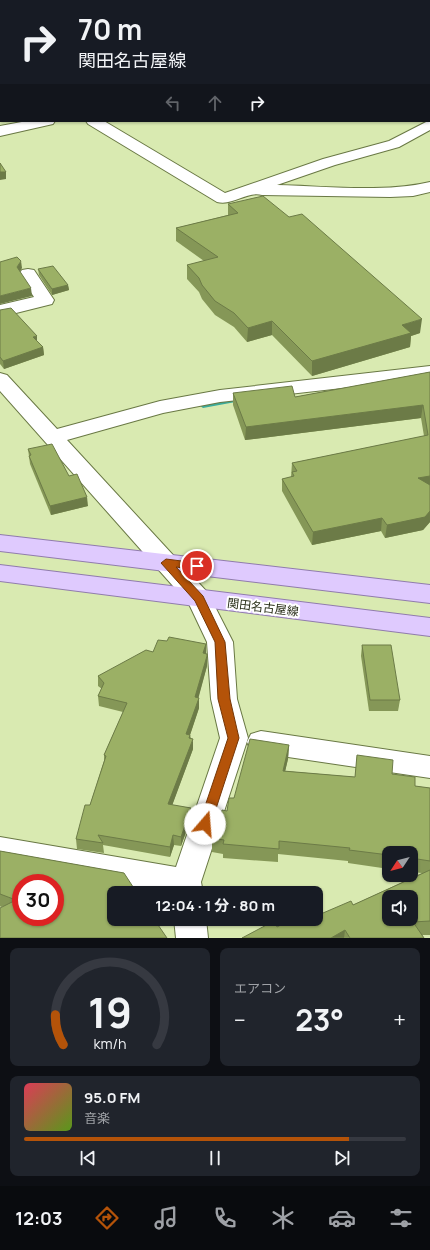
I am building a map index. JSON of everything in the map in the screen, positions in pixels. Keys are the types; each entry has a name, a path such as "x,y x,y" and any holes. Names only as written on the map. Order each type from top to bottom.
{"main road":[{"path":"0,543 430,594"},
{"name":"関田名古屋線","path":"0,573 430,627"}],"street":[{"path":"0,132 44,122"},
{"path":"95,122 223,199 328,162 394,144 430,124"},
{"path":"253,189 270,191 390,192 413,191 430,187"},
{"path":"0,311 45,300 28,274"},
{"path":"53,437 160,407 220,396 430,372"},
{"path":"0,378 199,599 220,642 224,699 234,738 188,886"},
{"path":"234,738 430,767"},
{"path":"0,850 177,886"},
{"path":"191,926 192,938"}],"building":[{"path":"0,163 6,172 0,172"},
{"path":"263,196 289,217 302,214 422,319 402,325 411,333 312,361 272,321 248,328 234,313 215,301 202,285 199,278 187,265 218,257 176,228 238,213 228,204"},
{"path":"17,257 21,261 17,267 31,288 0,296 0,262"},
{"path":"53,266 68,285 52,289 38,269"},
{"path":"11,308 37,336 33,337 43,347 3,361 0,357 0,310"},
{"path":"430,372 430,476 418,478 430,485 430,511 425,517 387,525 382,518 313,532 282,479 294,476 292,472 297,471 292,463 428,435 423,405 246,427 233,393 292,386 295,397"},
{"path":"52,444 69,476 77,474 87,497 50,506 29,456 31,455 28,449"},
{"path":"169,637 206,644 203,653 207,654 195,697 199,698 186,734 190,735 189,738 193,739 168,804 191,808 181,837 173,835 170,847 98,835 103,843 76,839 85,805 90,805 106,756 104,755 127,703 98,696 104,683 98,676 146,650 153,652 158,640 167,641"},
{"path":"362,645 391,645 400,700 370,700"},
{"path":"250,739 289,745 283,771 355,777 357,755 393,760 392,774 415,777 415,786 430,788 430,861 418,859 418,846 382,846 382,854 349,850 350,848 279,841 279,849 223,844 224,840 212,838 222,810 227,811 229,798 234,798"},
{"path":"0,851 124,873 132,886 107,886 107,926 159,926 167,938 0,938 0,908 12,902 12,926 64,926 64,874 12,874 12,898 0,894"},
{"path":"430,870 430,921 418,922 418,890 386,890 404,882 418,882 418,875"},
{"path":"382,892 382,926 416,926 424,938 350,938 345,930 331,938 242,938 265,926 323,926 323,913 351,901 353,905"}],"waterway":[{"path":"203,405 238,399"}],"route":[{"path":"197,566 166,563 199,599 220,642 224,699 234,738 205,824"}]}
